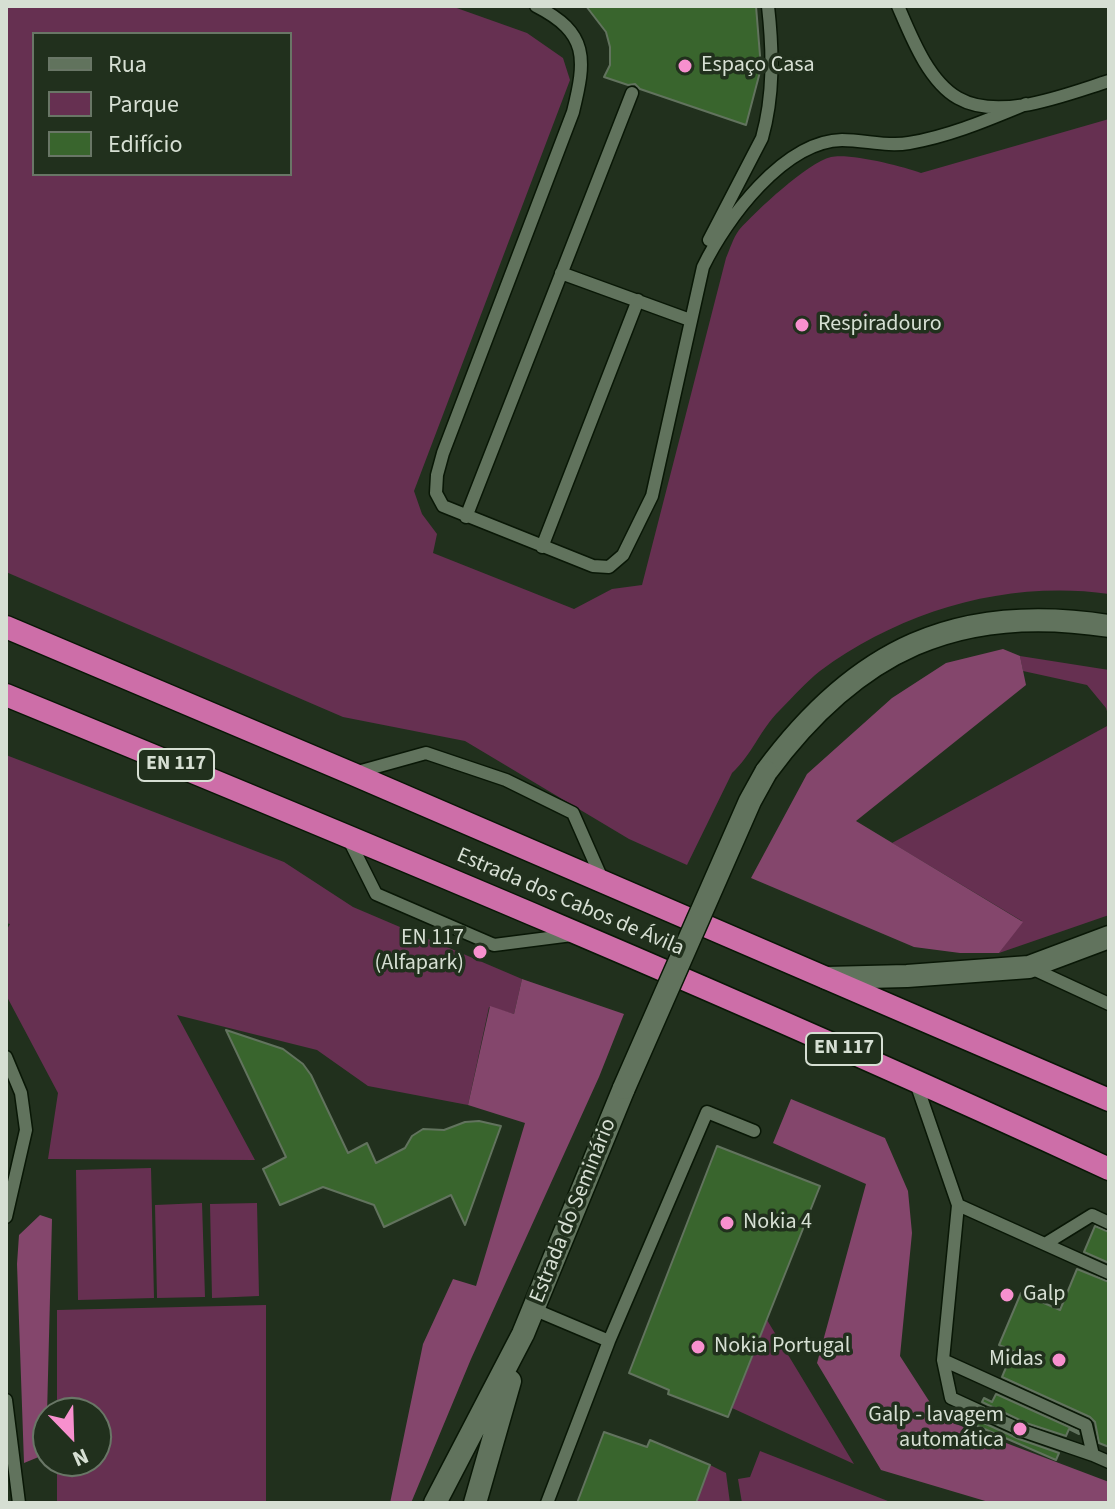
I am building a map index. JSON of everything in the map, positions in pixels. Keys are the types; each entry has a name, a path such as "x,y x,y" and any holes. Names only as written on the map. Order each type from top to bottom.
{"highway":[{"name":"Estrada dos Cabos de Ávila","path":"6,627 1109,1100"},
{"name":"Estrada dos Cabos de Ávila","path":"6,695 577,934 915,1080 1109,1169"}],"street":[{"name":"Estrada do Seminário","path":"435,1503 523,1334 624,1088 750,801 794,733 827,700 884,658 914,644 978,625 1012,620 1041,619 1109,626"},
{"path":"826,978 1029,967 1109,937"},
{"name":"Estrada do Seminário","path":"475,1503 523,1334"}],"lane":[{"path":"536,6 572,31 580,48 583,66 573,112 437,475 436,493 443,506 466,517 593,566 609,567 623,555 652,496 710,235 762,138 772,66 768,6"},
{"path":"898,6 928,66 941,84 958,98 980,106 1026,104"},
{"path":"703,267 717,237 751,195 793,157 818,144 842,140 906,144 963,129 1026,104 1109,81"},
{"path":"466,517 632,93"},
{"path":"561,273 690,320"},
{"path":"542,547 638,300"},
{"path":"353,774 426,753 506,780 573,813 603,882"},
{"path":"346,835 376,894 494,945 577,934"},
{"path":"1029,967 1109,1004"},
{"path":"6,1057 21,1093 26,1130 6,1217"},
{"path":"915,1080 958,1205 943,1360 951,1398 1023,1431 1109,1462"},
{"path":"547,1503 609,1341 707,1112 754,1131"},
{"path":"958,1205 1109,1273"},
{"path":"1045,1244 1092,1215 1109,1223"},
{"path":"533,1309 609,1341"},
{"path":"943,1360 1086,1425 1093,1455"},
{"path":"6,1400 14,1498"}],"green space":[{"path":"6,6 451,6 527,33 563,58 570,80 414,491 422,514 437,534 433,553 574,609 612,589 642,585 726,258 739,230 769,200 809,168 831,157 863,158 921,173 1109,119 1109,594 1032,592 957,604 886,631 852,650 815,675 767,725 732,773 687,865 629,839 465,741 343,717 6,572"},
{"path":"1020,656 1109,670 1109,718 1106,708 1087,685 1023,671"},
{"path":"1109,725 1109,915 999,953 1022,921 892,843"},
{"path":"6,755 284,862 353,907 522,979 514,1014 489,1007 468,1105 368,1086 317,1050 177,1015 255,1160 48,1159 58,1093 6,995 6,931 10,924 6,923"},
{"path":"151,1168 154,1298 78,1300 76,1170"},
{"path":"202,1203 205,1297 157,1298 155,1205"},
{"path":"257,1203 259,1296 212,1298 210,1204"},
{"path":"266,1305 266,1503 57,1503 57,1477 112,1477 112,1397 57,1397 57,1310"},
{"path":"767,1320 854,1464 732,1408"},
{"path":"760,1451 893,1503 742,1503 738,1479 750,1477"},
{"path":"710,1465 726,1473 730,1503 696,1503"}],"shaded area":[{"path":"1003,649 1020,656 1026,685 856,821 1023,922 999,953 960,953 914,947 751,878 807,774 892,698 946,663"},
{"path":"522,979 624,1014 599,1077 471,1359 411,1503 390,1503 423,1344 453,1279 476,1286 525,1123 468,1105 490,1006 514,1014"},
{"path":"791,1099 885,1138 908,1191 912,1233 900,1356 940,1418 1109,1482 1109,1503 992,1503 881,1470 817,1363 866,1184 773,1143"},
{"path":"40,1215 52,1219 47,1397 32,1397 32,1460 24,1463 17,1264 19,1235"}],"building":[{"name":"Espaço Casa","path":"586,6 756,6 761,68 746,125 640,89 635,84 628,85 604,77 610,65 610,47 606,32"},
{"path":"226,1030 283,1049 303,1064 348,1153 367,1143 376,1163 405,1148 412,1136 423,1129 444,1130 465,1122 479,1121 501,1126 465,1225 451,1195 384,1227 374,1205 323,1187 280,1205 263,1169 286,1157"},
{"name":"Nokia Portugal","path":"717,1146 820,1186 728,1417 668,1394 669,1390 629,1373"},
{"path":"1095,1226 1109,1232 1109,1263 1084,1252"},
{"name":"Midas","path":"1077,1269 1109,1282 1109,1447 1099,1443 1095,1422 1090,1417 1002,1377 1013,1351 999,1345 1021,1293 1060,1310"},
{"path":"996,1394 1078,1431 1079,1434 1069,1429 1066,1436 1026,1423 982,1402 984,1398 992,1402"},
{"path":"975,1419 1059,1453 1056,1460 973,1424"},
{"path":"604,1432 647,1447 650,1440 710,1465 696,1503 577,1503"}],"place":[{"name":"Espaço Casa","path":"685,66"},
{"name":"Respiradouro","path":"802,325"},
{"name":"EN 117 (Alfapark)","path":"480,952"},
{"name":"Nokia 4","path":"727,1223"},
{"name":"Galp","path":"1007,1295"},
{"name":"Nokia Portugal","path":"698,1347"},
{"name":"Midas","path":"1059,1360"},
{"name":"Galp - lavagem automática","path":"1020,1429"}]}
